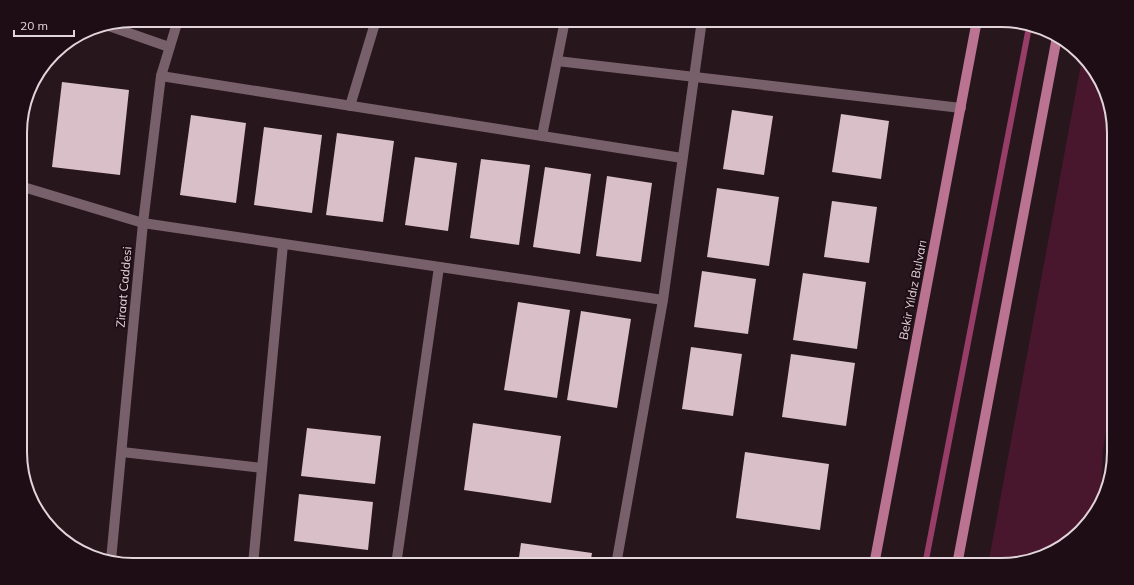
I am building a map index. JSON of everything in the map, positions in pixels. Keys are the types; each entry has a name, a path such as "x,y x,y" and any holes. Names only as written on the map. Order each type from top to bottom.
{"main road":[{"name":"Bekir Yıldız Bulvarı","path":"875,558 976,27"},
{"path":"958,558 1056,43"}],"street":[{"name":"Ziraat Caddesi","path":"111,556 160,76 176,27"},
{"path":"350,106 374,27"},
{"path":"542,136 564,27"},
{"path":"617,558 663,300 701,27"},
{"path":"116,28 170,47"},
{"path":"557,61 961,108"},
{"path":"160,76 682,158"},
{"path":"27,188 144,223 663,300"},
{"path":"254,558 283,244"},
{"path":"397,558 439,267"},
{"path":"122,452 262,468"}],"shaded area":[{"path":"1081,63 1093,80 1099,93 1106,119 1107,133 1107,425 1103,450 1101,486 1096,499 1081,522 1060,540 1048,547 1022,556 989,558"}],"building":[{"path":"62,82 129,90 120,175 52,167"},
{"path":"732,110 773,116 764,175 723,169"},
{"path":"841,114 889,121 881,179 832,172"},
{"path":"191,115 246,123 236,203 180,195"},
{"path":"264,127 322,135 312,213 254,205"},
{"path":"337,133 394,141 383,222 326,215"},
{"path":"415,157 457,163 448,231 405,225"},
{"path":"481,159 530,165 519,245 470,238"},
{"path":"545,167 591,174 580,254 533,247"},
{"path":"607,176 652,183 641,262 596,256"},
{"path":"717,188 779,197 769,266 707,257"},
{"path":"832,201 877,207 869,263 824,257"},
{"path":"702,271 756,279 748,334 694,327"},
{"path":"803,273 866,282 857,349 793,340"},
{"path":"518,302 570,310 557,398 504,390"},
{"path":"581,311 631,319 617,408 567,400"},
{"path":"691,347 742,354 733,416 682,409"},
{"path":"791,354 855,363 846,426 782,417"},
{"path":"473,423 561,436 551,503 464,490"},
{"path":"307,428 381,436 375,484 301,476"},
{"path":"745,452 829,464 820,530 736,518"},
{"path":"299,494 373,502 368,550 294,541"},
{"path":"521,543 592,553 591,558 519,558"}],"waterway":[{"path":"926,558 1028,31"}]}
